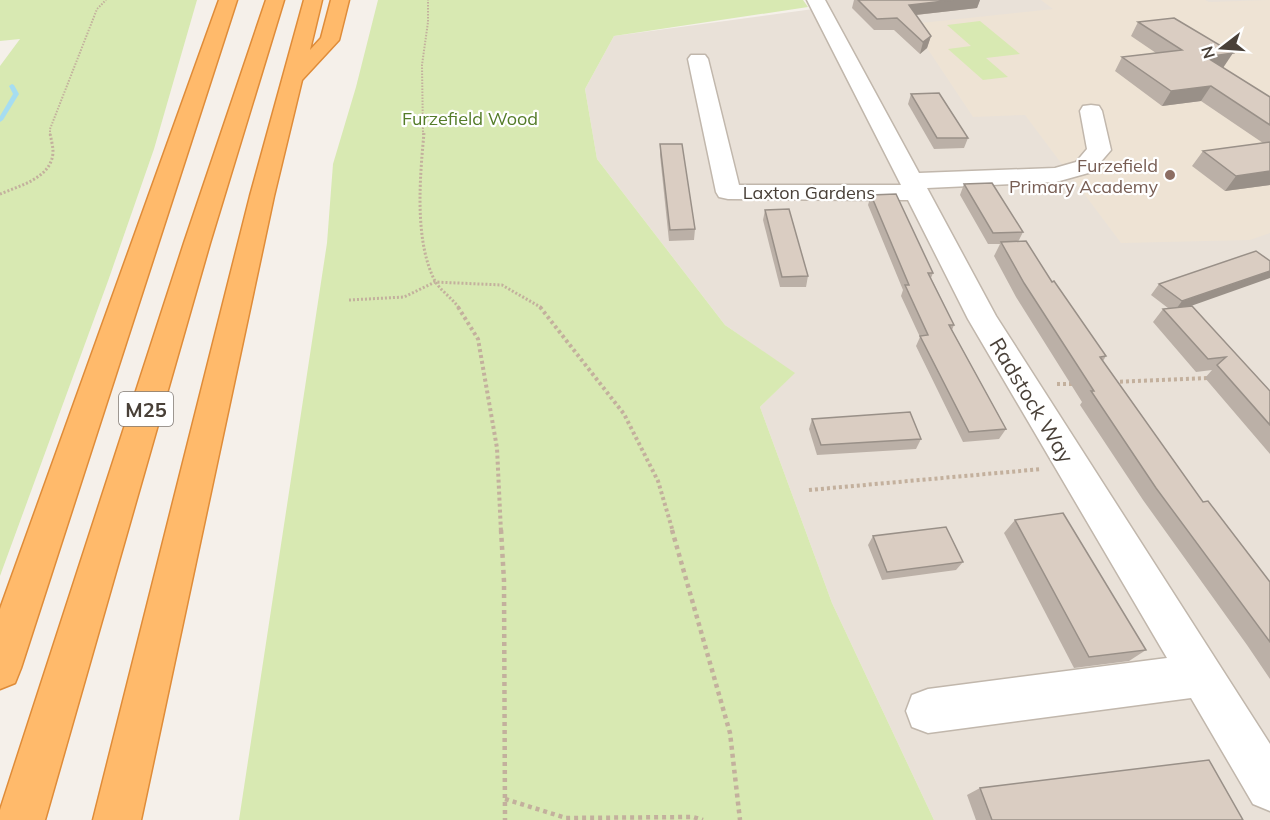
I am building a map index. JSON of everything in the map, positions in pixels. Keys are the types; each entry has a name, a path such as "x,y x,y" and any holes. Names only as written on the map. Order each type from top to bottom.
{"highway":[{"path":"0,668 228,0"},
{"name":"M25","path":"21,820 190,265 275,0"},
{"path":"117,820 245,270 313,0"},
{"path":"292,79 330,40 340,0"}],"street":[{"name":"Radstock Way","path":"816,0 983,319 1270,787"},
{"name":"Laxton Gardens","path":"698,58 728,192 915,187"},
{"path":"915,187 1056,176 1084,167 1099,150 1091,111"},
{"path":"928,711 1201,675"}],"path":[{"path":"0,194 34,180 50,164 53,151 49,142 50,129 97,9 106,0"},
{"path":"428,0 428,21 422,65 424,129 419,186 424,245 435,282 452,297 478,339 496,448 504,581 505,820"},
{"path":"349,300 404,297 435,282 502,285 540,306 624,414 658,481 691,593 730,734 740,820"},
{"path":"1113,382 1219,378"},
{"path":"1024,386 1078,383"},
{"path":"809,490 1072,466"},
{"path":"505,799 566,818 693,817 703,820"}],"shaded area":[{"path":"824,0 1270,0 1270,820 934,820 832,603 760,407 794,373 725,325 597,159 585,89 614,36 828,7"},
{"name":"Furzefield Primary Academy","path":"1041,0 1205,0 1209,2 1270,0 1270,233 1250,240 1121,243 1025,115 973,117 911,24 1053,9"}],"green space":[{"path":"0,0 197,0 154,149 0,576 0,66 20,39 0,41"},
{"name":"Furzefield Wood","path":"378,0 803,0 808,7 614,36 585,89 597,159 725,325 795,373 760,407 832,603 934,820 239,820 327,243 333,164 356,87"},
{"path":"980,21 1020,54 986,58 1008,77 983,80 948,49 971,46 947,25"}],"building":[{"path":"858,0 953,0 909,5 931,36 923,42 897,18 877,19"},
{"path":"1174,18 1233,53 1206,57 1270,97 1270,125 1211,86 1171,91 1122,57 1182,50 1138,22"},
{"path":"939,93 968,138 937,138 911,94"},
{"path":"1270,142 1270,171 1236,176 1203,151"},
{"path":"660,144 682,144 695,229 670,230"},
{"path":"992,183 1023,232 993,233 964,184"},
{"path":"896,194 933,273 928,273 954,325 949,325 1006,429 969,432 920,336 928,335 905,285 909,285 871,195"},
{"path":"789,209 808,276 782,277 765,210"},
{"path":"1026,241 1052,282 1054,281 1106,356 1100,357 1203,502 1208,501 1270,582 1270,642 1156,488 1091,391 1094,391 1024,283 1001,242"},
{"path":"1256,251 1270,261 1270,271 1182,301 1159,284"},
{"path":"1192,306 1270,391 1270,425 1217,365 1226,357 1208,359 1163,309"},
{"path":"910,412 921,439 821,445 812,419"},
{"path":"1063,513 1146,650 1089,657 1015,520"},
{"path":"946,527 963,562 887,572 873,536"},
{"path":"1209,760 1243,820 992,820 980,788"}],"waterway":[{"path":"0,120 16,94 12,86"}],"place":[{"name":"Furzefield Primary Academy","path":"1170,175"}]}
